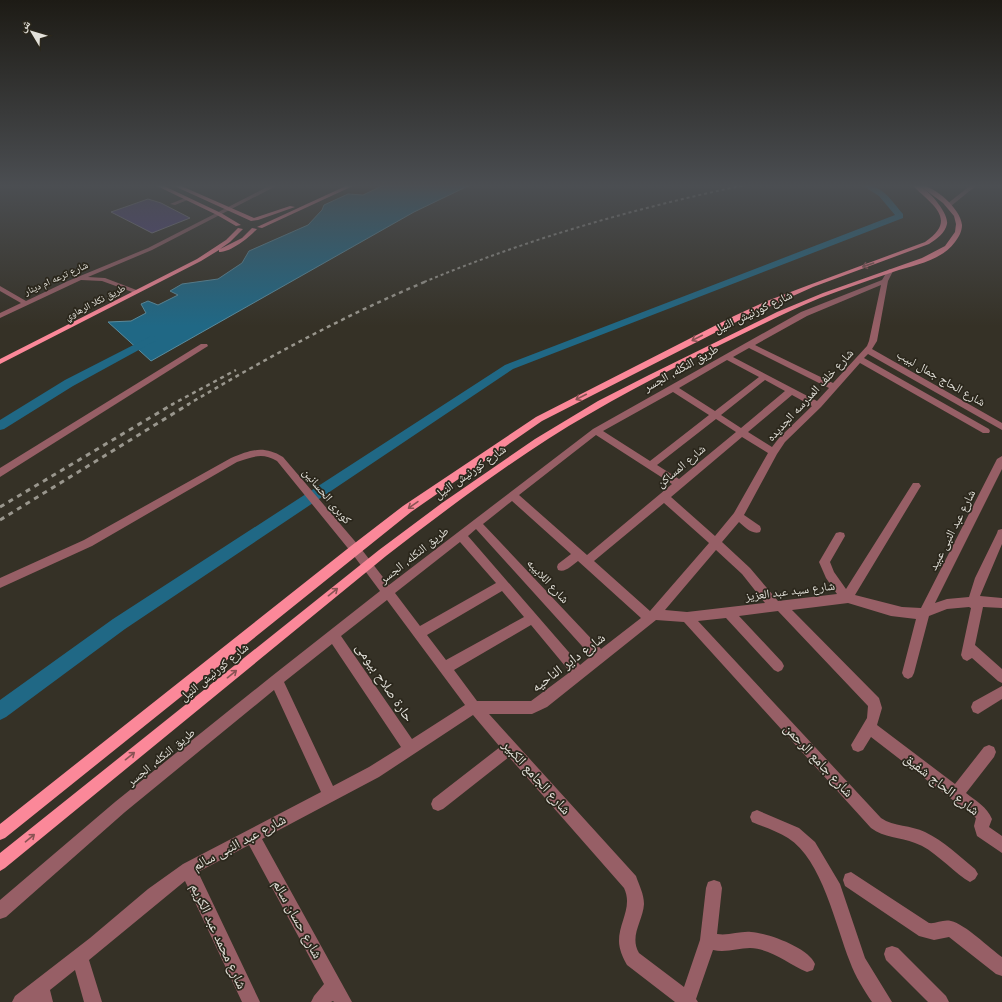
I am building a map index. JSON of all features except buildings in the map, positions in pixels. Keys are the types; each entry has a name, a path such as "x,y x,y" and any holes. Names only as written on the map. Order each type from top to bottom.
{"main road":[{"name":"طريق نكلا الرهاوي","path":"199,260 223,244 235,232"},
{"name":"طريق نكلا الرهاوي","path":"0,362 199,260 233,246 253,232"},
{"name":"شارع كورنيش النيل","path":"0,833 407,509 539,419 764,306 811,286 927,243 936,237 940,232"},
{"name":"شارع كورنيش النيل","path":"0,863 366,565 422,522 526,449 580,416 675,365 784,311 824,294 888,276 933,255 952,242 958,232"}],"street":[{"name":"شارع ترعه ام دينار","path":"0,316 70,282 150,249 184,232"},
{"name":"طريق النكله, الجسر","path":"0,911 120,807 276,680 460,535 596,431 804,314 888,276"},
{"name":"شارع خلف المدرسه الجديده","path":"652,617 738,516 773,452 782,440 818,405 868,350 873,341 888,276"},
{"path":"70,282 93,279 103,280 137,292"},
{"path":"0,288 25,303"},
{"path":"749,345 834,387"},
{"path":"0,473 204,346"},
{"name":"شارع الحاج جمال لبيب","path":"868,350 1002,427"},
{"path":"727,357 818,405"},
{"path":"860,359 986,431"},
{"path":"650,466 764,377"},
{"path":"672,388 773,452"},
{"name":"شارع المساكن","path":"562,567 583,558 664,497 792,391"},
{"path":"596,431 679,484"},
{"name":"كوبرى الحسانين","path":"0,583 88,543 234,460 254,453 270,453 280,459 355,549"},
{"name":"شارع عبد النبى عبيد","path":"908,673 924,613 1002,459"},
{"name":"شارع سيد عبد العزيز","path":"652,617 687,617 847,598 916,486"},
{"path":"512,495 652,617"},
{"path":"664,497 715,542 746,572 778,606 872,699 876,712 858,745"},
{"path":"738,516 756,529"},
{"name":"شارع اللابيبه","path":"476,523 600,657"},
{"path":"1002,533 981,578 975,603 968,651 1002,677"},
{"path":"460,535 579,673"},
{"path":"840,536 824,562 824,565 827,572 847,598 897,612 916,614 924,613 948,604 1002,603"},
{"name":"شارع الجامع الكبير","path":"355,549 474,707 630,882 635,892 637,902 627,938 628,949 632,959 688,1001"},
{"path":"418,634 504,585"},
{"path":"728,612 778,666"},
{"name":"شارع داير الناحيه","path":"474,707 532,708 542,702 652,617"},
{"name":"شارع جامع الرحمن","path":"687,617 879,825 924,839 970,874"},
{"path":"444,668 532,618"},
{"name":"حارة صلاح بيومى","path":"333,635 410,748"},
{"path":"276,680 330,795"},
{"path":"978,708 1002,692"},
{"name":"شارع عبد النبى سالم","path":"21,1002 42,995 80,957 154,895 188,869 374,772 474,707"},
{"name":"شارع الحاج شفيق","path":"868,728 981,812 984,819 981,826 982,831 1002,845"},
{"path":"438,804 510,748"},
{"path":"956,794 989,752"},
{"path":"757,817 794,833 810,847 834,890 858,962 870,984 883,1002"},
{"name":"شارع حسان سالم","path":"252,836 343,1002"},
{"name":"شارع محمد عبد الكريم","path":"188,869 251,1002"},
{"path":"851,880 925,930 934,933 948,928 954,930 1002,968"},
{"path":"688,1001 708,940 714,888"},
{"path":"708,940 719,943 751,940 781,948 807,964"},
{"path":"892,954 940,1002"},
{"path":"80,957 92,1002"},
{"path":"320,1002 334,986"}],"water":[{"path":"293,232 379,232 151,361 108,322 131,321 146,313 141,304 148,301 158,305 178,295 170,291 182,284 218,279 242,263 249,251"}],"waterway":[{"path":"0,711 119,624 509,367 859,232"},
{"path":"0,426 69,383 153,338"}],"railway":[{"path":"424,282 463,266 563,232"},
{"path":"187,405 335,323 427,281"},
{"path":"171,405 236,370"},
{"path":"0,507 173,404"},
{"path":"0,520 189,404"}]}
